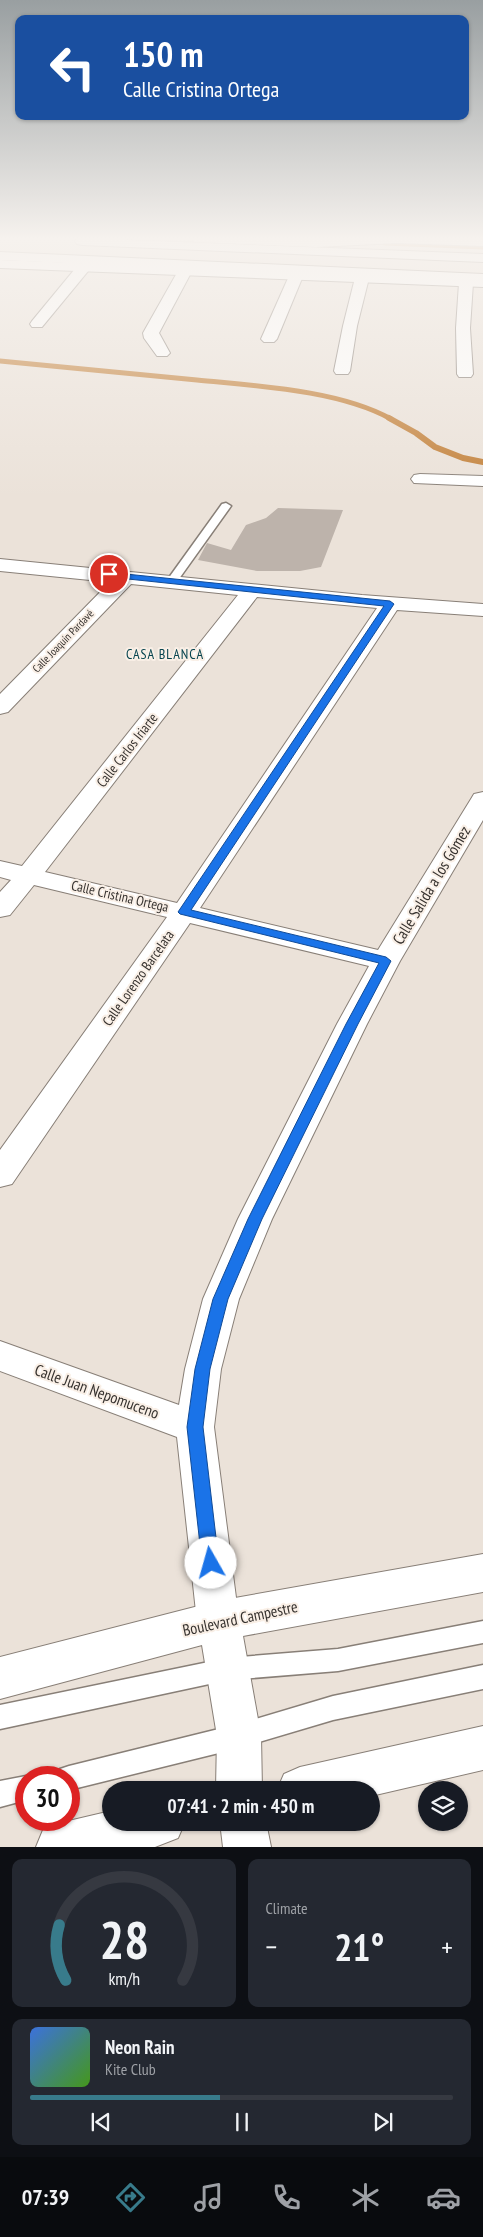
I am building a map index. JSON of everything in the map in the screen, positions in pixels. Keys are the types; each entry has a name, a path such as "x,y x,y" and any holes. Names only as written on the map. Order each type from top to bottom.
{"street":[{"path":"156,324 151,333 154,343 162,353"},
{"path":"268,339 275,324"},
{"path":"342,371 350,324"},
{"path":"463,324 465,374"},
{"path":"420,479 483,481"},
{"path":"0,565 127,576 390,604 483,610"},
{"name":"Calle Joaquín Pardavé","path":"0,707 127,576"},
{"name":"Calle Carlos Iriarte","path":"0,909 29,875 252,590"},
{"name":"Calle Lorenzo Barcelata","path":"0,1175 184,912 390,604"},
{"name":"Calle Salida a los Gómez","path":"240,1781 239,1736 218,1621 195,1427 203,1369 220,1299 255,1219 352,1024 386,961 483,799"},
{"name":"Calle Cristina Ortega","path":"0,869 386,961"},
{"name":"Calle Juan Nepomuceno","path":"0,1356 195,1427"},
{"name":"Boulevard Campestre","path":"0,1678 218,1621 483,1572"},
{"path":"339,1781 483,1748"},
{"path":"60,1847 125,1831"},
{"path":"244,1831 247,1847"}],"lane":[{"path":"172,581 226,506"},
{"path":"0,1717 228,1669 338,1660 483,1632"},
{"path":"80,1775 239,1736 333,1708 483,1677"},
{"path":"0,1794 15,1791"}],"building":[{"path":"278,508 343,510 321,567 300,571 257,571 198,560 207,543 231,550 246,525 266,518"}],"waterway":[{"path":"0,361 297,391 347,402 370,409 390,418"},
{"path":"390,418 416,433 435,447 463,458 483,462"}],"district":[{"name":"CASA BLANCA","path":"165,654"}],"route":[{"path":"109,574 390,604 184,912 386,961 352,1024 255,1219 220,1299 203,1369 195,1427 211,1563"}]}
